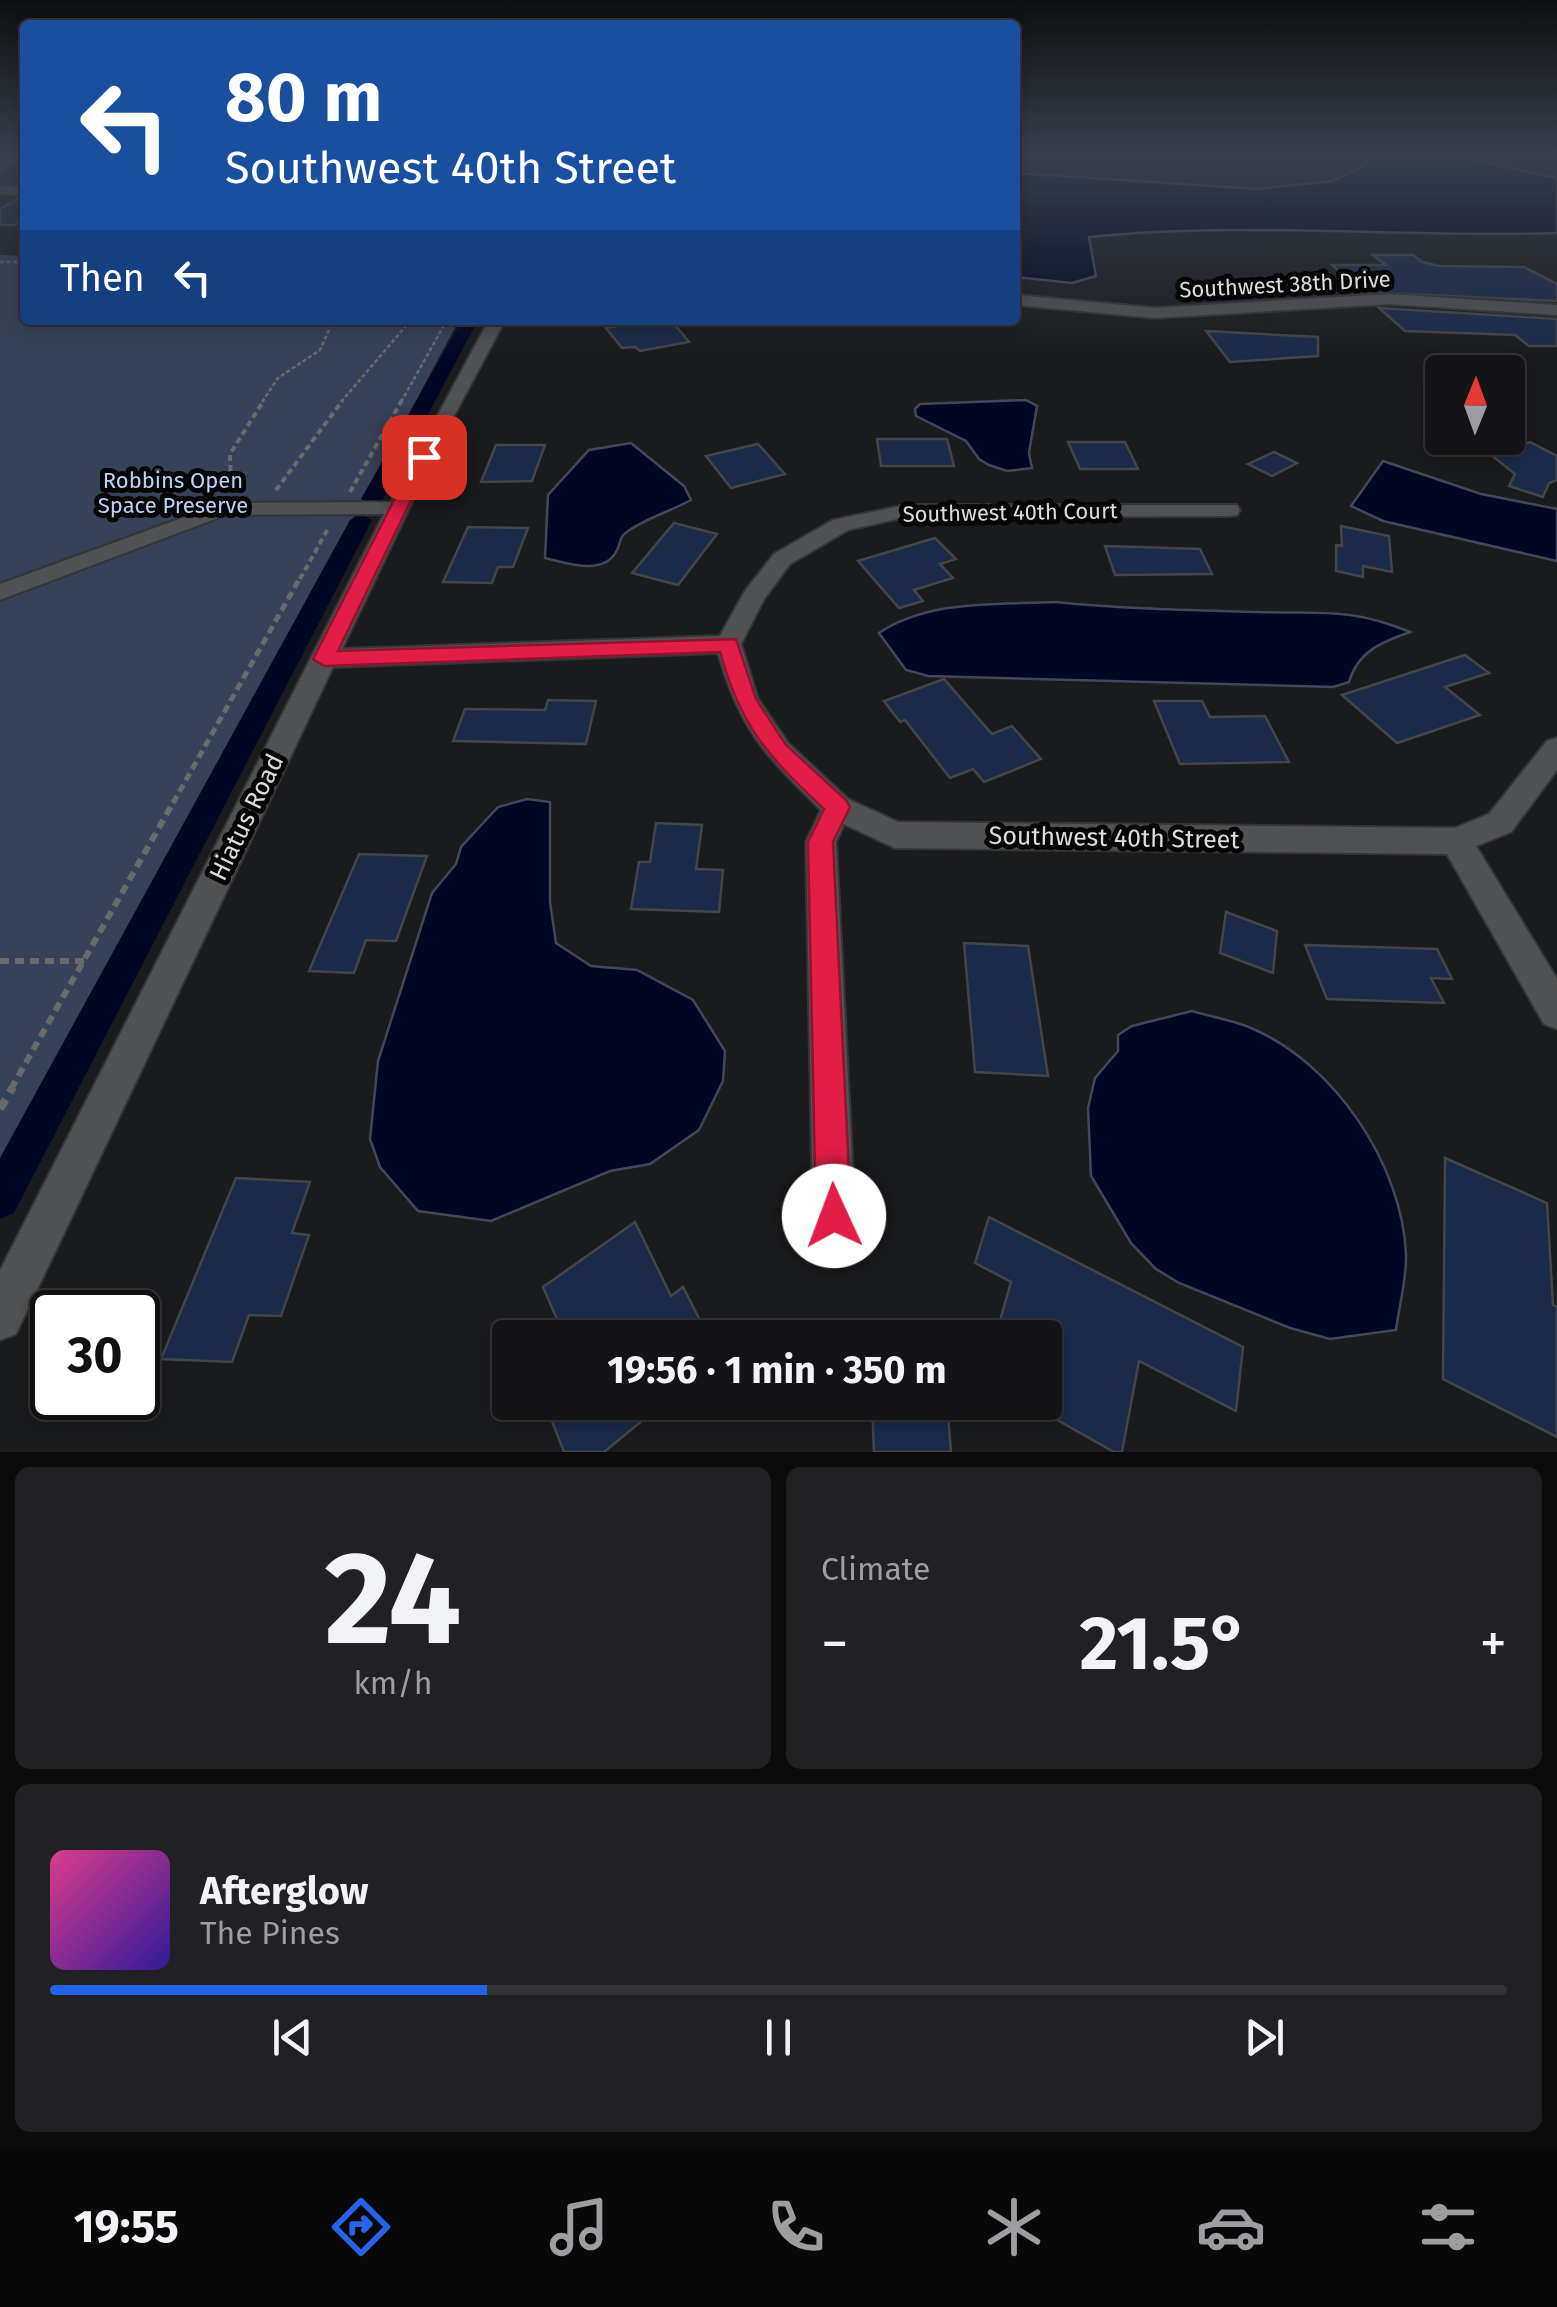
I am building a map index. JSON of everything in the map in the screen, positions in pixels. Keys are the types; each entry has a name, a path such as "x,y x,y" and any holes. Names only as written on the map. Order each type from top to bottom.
{"street":[{"name":"Southwest 38th Drive","path":"1020,300 1155,314 1389,299 1557,310"},
{"name":"Hiatus Road","path":"0,1318 398,508 495,325"},
{"path":"0,592 223,509 398,508"},
{"name":"Southwest 40th Court","path":"728,644 753,596 782,558 842,524 906,511 1229,510"},
{"path":"324,659 728,644"},
{"name":"Southwest 40th Street","path":"728,644 745,701 778,751 837,807 895,835 1456,841 1500,823 1557,749"},
{"path":"834,1216 821,842 837,807"},
{"path":"1456,841 1557,1012"}],"path":[{"path":"222,496 232,494 225,474 230,448 280,376 310,361 330,336 332,325"},
{"path":"263,509 344,399 407,325"},
{"path":"0,1109 444,325"},
{"path":"0,961 84,961"}],"green space":[{"name":"Robbins Open Space Preserve","path":"0,255 20,256 20,325 456,325 0,1178"}],"shaded area":[{"path":"1020,222 1557,222 1557,233 1206,230 1089,237 1096,276 1072,283 1020,278"},
{"path":"1026,400 1037,406 1029,453 1032,468 1007,471 979,459 966,441 916,416 915,409 920,404"},
{"path":"631,443 684,486 691,500 628,531 611,558 603,563 584,566 545,558 548,495 589,450"},
{"path":"1383,461 1481,494 1557,509 1557,561 1383,521 1351,506"},
{"path":"1056,602 1157,609 1335,613 1410,632 1372,649 1358,663 1349,682 1333,687 928,676 906,670 879,633 920,614 942,609"},
{"path":"527,799 550,802 550,902 556,943 591,966 637,970 693,1000 725,1051 723,1081 699,1130 650,1164 610,1171 491,1221 418,1211 380,1167 370,1139 378,1061 432,893 456,864 461,847 498,807"},
{"path":"1192,1011 1244,1025 1281,1044 1310,1065 1358,1120 1392,1186 1402,1220 1406,1263 1396,1330 1330,1339 1290,1328 1179,1283 1156,1269 1131,1243 1091,1176 1088,1108 1095,1078 1118,1051 1118,1035 1132,1026"}],"building":[{"path":"1373,255 1413,255 1439,266 1524,267 1557,284 1557,301 1361,292 1332,265 1386,265"},
{"path":"1379,308 1557,319 1557,346 1529,346 1515,335 1405,331"},
{"path":"675,325 689,342 640,351 635,347 622,348 606,328"},
{"path":"1206,331 1318,337 1318,356 1230,362"},
{"path":"877,439 947,439 954,466 881,466"},
{"path":"1068,442 1125,442 1138,469 1080,469"},
{"path":"1530,442 1557,456 1557,480 1549,483 1543,497 1509,486 1515,474 1491,455 1525,455 1525,444"},
{"path":"758,444 785,474 731,488 706,456"},
{"path":"496,445 545,445 532,481 481,482"},
{"path":"1274,452 1297,463 1272,476 1248,464"},
{"path":"674,523 717,534 678,585 632,573"},
{"path":"1341,526 1389,536 1392,572 1363,566 1363,577 1336,571 1336,545 1342,546"},
{"path":"468,527 528,528 513,567 498,567 492,583 443,582"},
{"path":"935,538 956,559 940,564 953,578 914,590 923,601 899,608 858,561"},
{"path":"1105,546 1200,549 1212,574 1115,575"},
{"path":"1465,655 1489,673 1445,687 1480,715 1397,743 1342,695"},
{"path":"944,679 992,734 1012,726 1041,759 984,782 973,769 950,778 905,720 900,722 884,701"},
{"path":"548,700 596,701 586,744 453,741 465,709 545,710"},
{"path":"1154,701 1202,701 1210,717 1265,716 1289,762 1180,764"},
{"path":"656,823 702,825 696,869 723,870 719,912 631,909 639,862 650,862"},
{"path":"359,854 427,856 396,941 366,940 354,973 309,971"},
{"path":"1226,912 1277,931 1273,973 1220,953"},
{"path":"964,943 1028,946 1048,1076 975,1072"},
{"path":"1305,945 1437,949 1452,979 1431,978 1444,1003 1327,999"},
{"path":"1445,1158 1547,1203 1553,1305 1557,1307 1557,1437 1443,1379"},
{"path":"236,1178 310,1182 292,1233 309,1235 281,1316 249,1315 232,1362 161,1359"},
{"path":"989,1217 1243,1347 1236,1411 1139,1361 1122,1452 1114,1452 1057,1420 1062,1420 1062,1320 1000,1320 1011,1282 975,1263"},
{"path":"635,1222 671,1296 683,1287 700,1320 557,1320 543,1287"},
{"path":"552,1420 643,1420 604,1452 564,1452"},
{"path":"873,1420 948,1420 951,1452 874,1452"}],"waterway":[{"path":"372,499 467,325"},
{"path":"0,1199 361,520"}],"route":[{"path":"424,457 324,659 728,644 745,701 778,751 837,807 821,842 834,1216"}]}
